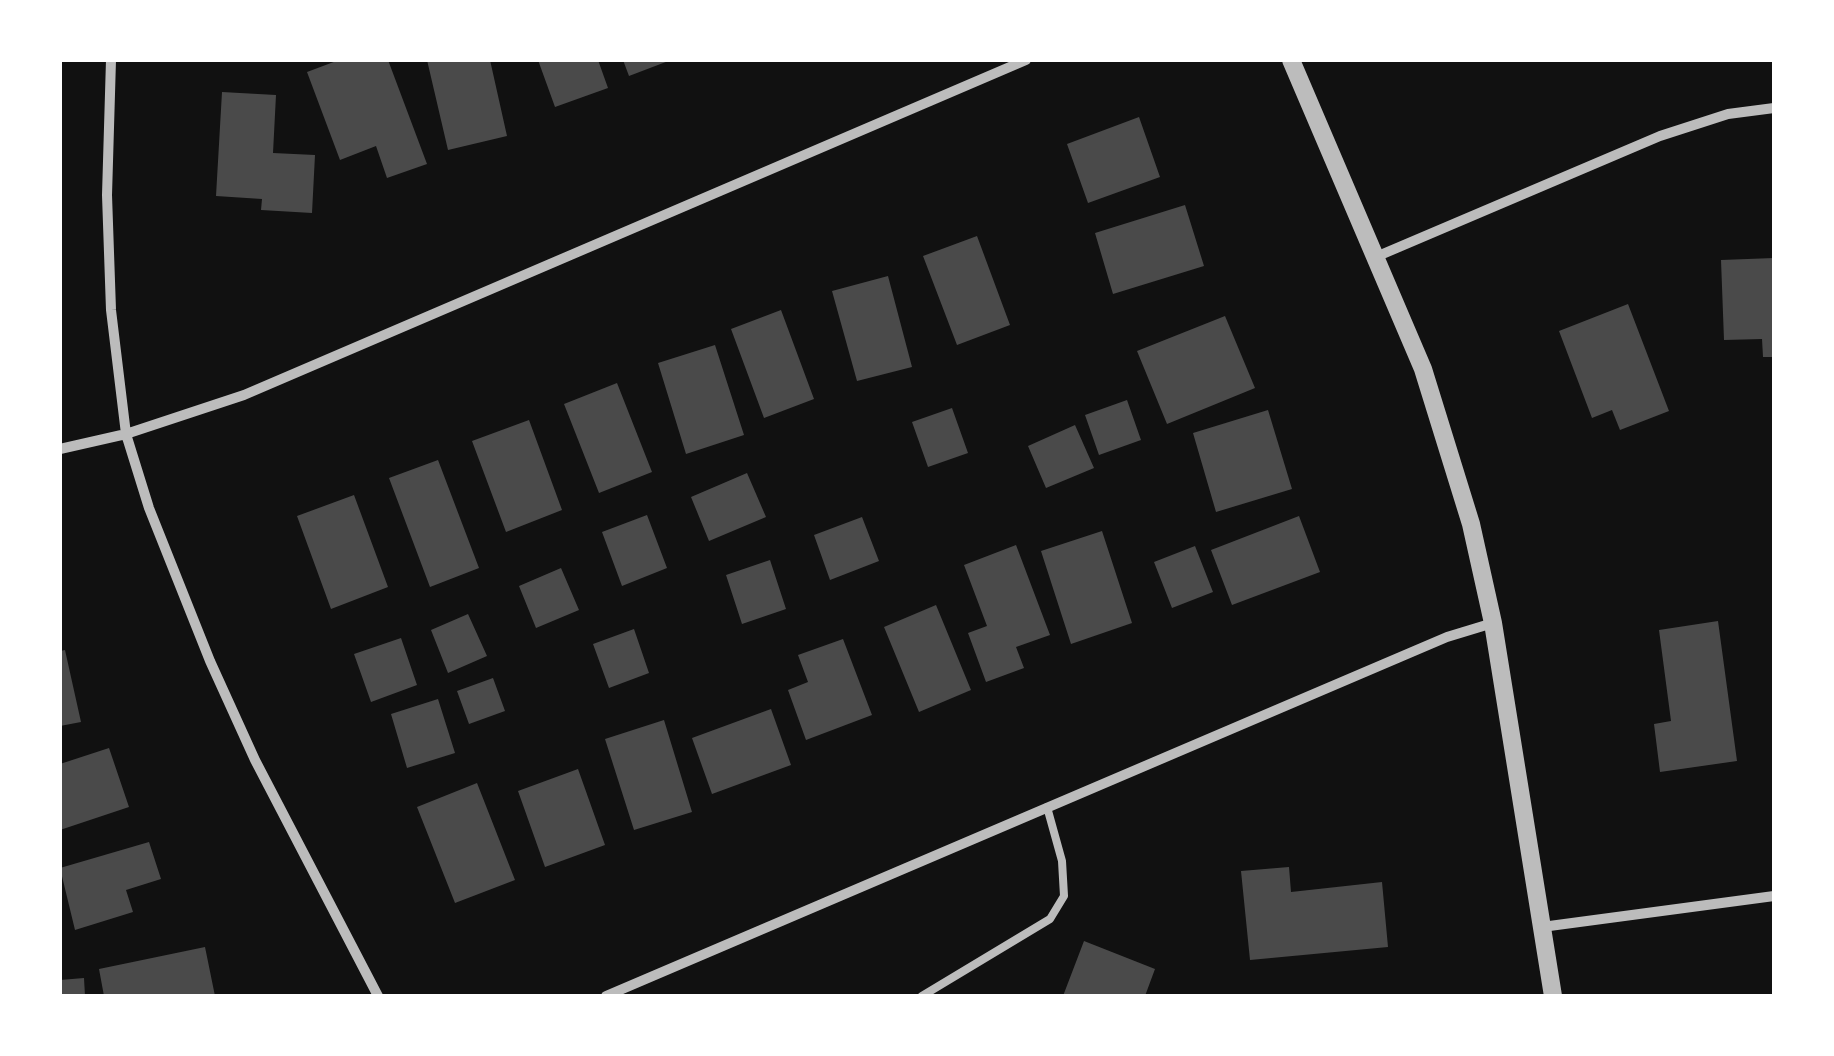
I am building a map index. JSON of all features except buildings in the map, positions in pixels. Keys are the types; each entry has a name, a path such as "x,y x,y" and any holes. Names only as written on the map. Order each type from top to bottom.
{"street":[{"path":"111,60 107,195 111,310 126,434 149,508 210,661 255,760 378,996"},
{"path":"60,448 126,434 244,395 1026,60"},
{"path":"1291,60 1378,256 1452,456 1494,623 1553,996"},
{"path":"1378,256 1660,136 1728,114 1774,108"},
{"path":"606,996 1447,637 1494,623"},
{"path":"1542,927 1774,896"}],"lane":[{"path":"922,996 1050,919 1064,896 1062,861 1047,808"}]}
